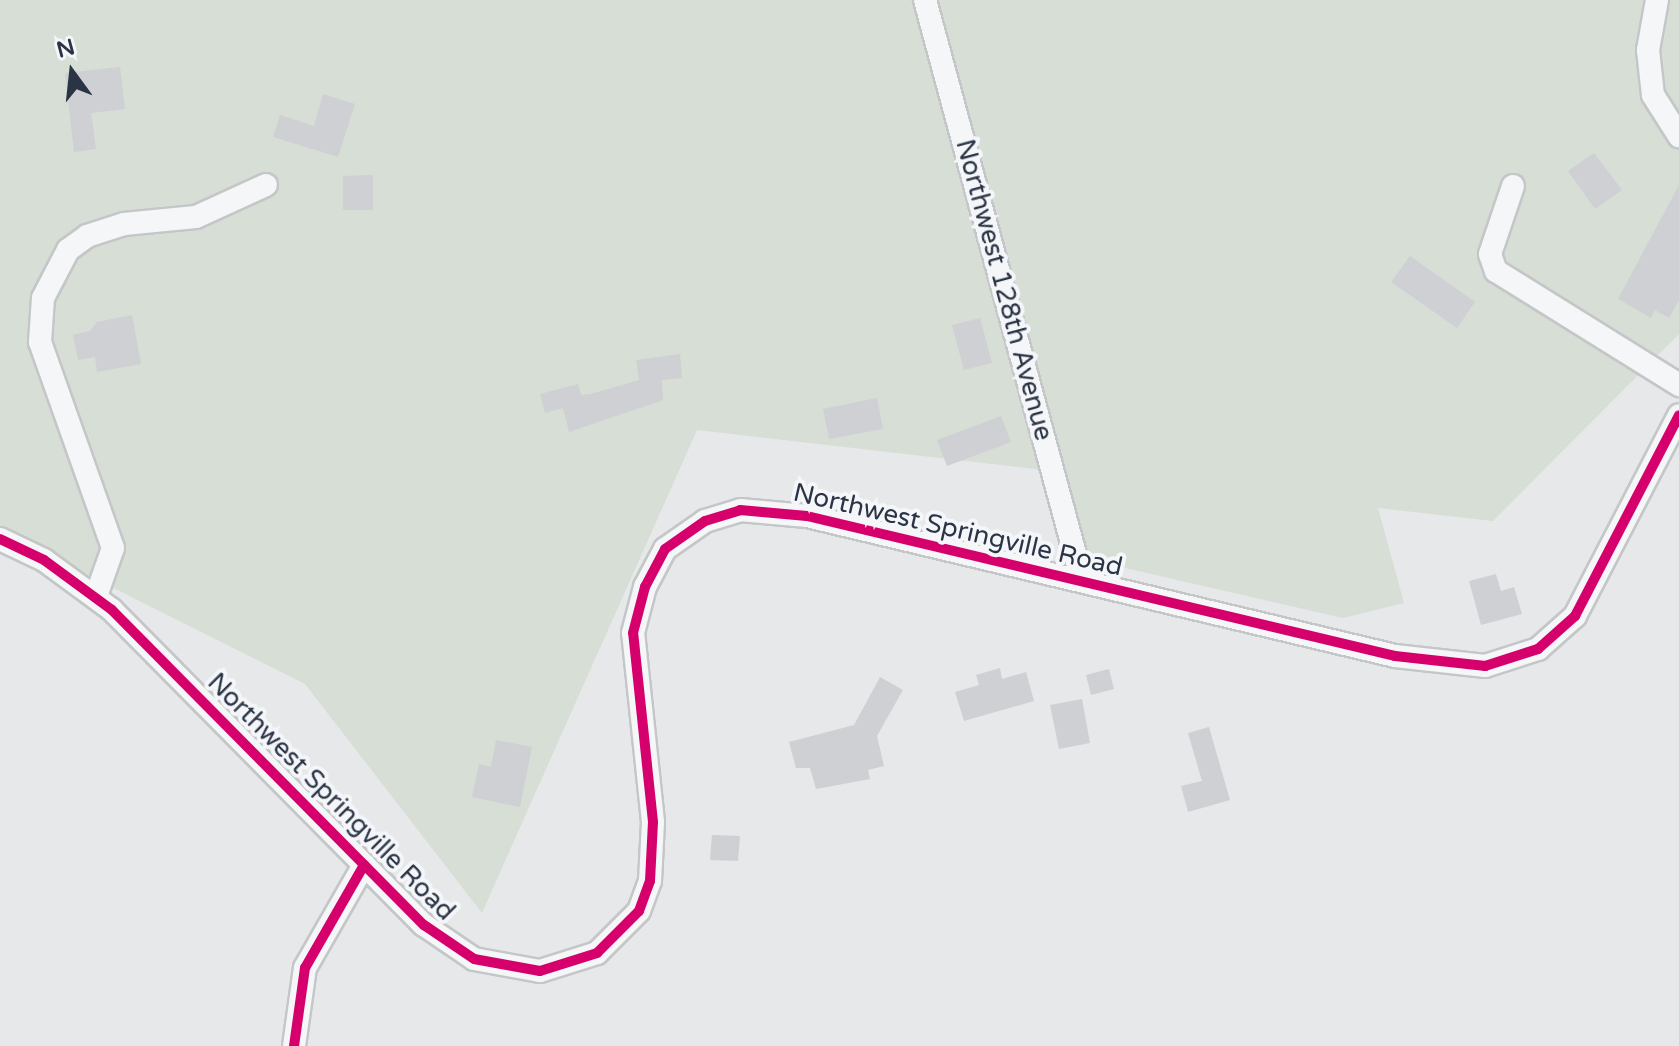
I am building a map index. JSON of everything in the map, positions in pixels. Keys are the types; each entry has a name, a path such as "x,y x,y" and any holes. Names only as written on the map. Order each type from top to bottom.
{"street":[{"name":"Northwest 128th Avenue","path":"925,0 1082,580"},
{"path":"1657,0 1648,50 1653,95 1679,136"},
{"path":"96,596 113,548 39,326 56,270 68,250 87,236 124,224 196,217 266,185"},
{"path":"1513,186 1490,254 1496,271 1679,385"},
{"name":"Northwest Springville Road","path":"0,539 96,596 364,865 448,943 507,970 571,966 621,934 639,911 653,852 633,633 645,587 665,549 705,521 740,510 807,516 1423,661 1485,666 1513,660 1554,637 1575,616 1679,415"},
{"path":"294,1046 305,968 364,865"}],"shaded area":[{"path":"0,0 1679,0 1679,334 1493,521 1378,508 1404,603 1343,618 1086,559 1061,472 697,430 482,913 305,684 0,531"}],"building":[{"path":"120,67 125,109 91,113 96,149 74,152 65,73"},
{"path":"323,94 355,104 338,157 273,137 280,115 314,126"},
{"path":"1594,153 1622,190 1595,209 1568,171"},
{"path":"373,175 373,210 343,210 343,176"},
{"path":"1679,185 1679,300 1669,318 1655,310 1651,318 1618,299"},
{"path":"1410,256 1475,302 1457,328 1391,282"},
{"path":"132,315 141,364 97,372 95,357 78,360 73,335 90,331 97,322"},
{"path":"980,318 992,363 964,370 952,325"},
{"path":"680,354 682,378 662,380 663,400 569,432 563,408 545,413 540,394 578,384 581,395 591,394 639,380 636,360"},
{"path":"877,398 883,429 829,439 823,409"},
{"path":"1001,416 1011,442 947,466 937,440"},
{"path":"1496,574 1501,591 1514,587 1522,614 1481,625 1469,581"},
{"path":"1000,668 1002,679 1026,672 1034,701 964,721 955,692 979,685 976,675"},
{"path":"1109,669 1114,689 1091,695 1086,675"},
{"path":"880,677 903,690 877,736 884,766 868,770 870,779 816,789 810,768 796,768 789,742 854,725"},
{"path":"1082,699 1090,743 1059,749 1050,705"},
{"path":"1209,727 1230,800 1188,812 1181,786 1202,781 1188,733"},
{"path":"496,740 532,747 520,807 472,797 479,764 491,767"},
{"path":"712,835 740,836 738,861 710,860"}],"cycle path":[{"path":"0,539 44,560 112,610 424,925 474,959 540,971 597,953 639,911 650,881 653,822 633,633 645,587 665,549 705,521 740,510 807,516 1395,656 1485,666 1538,649 1575,616 1679,415"},
{"path":"294,1046 305,968 364,865"}]}
